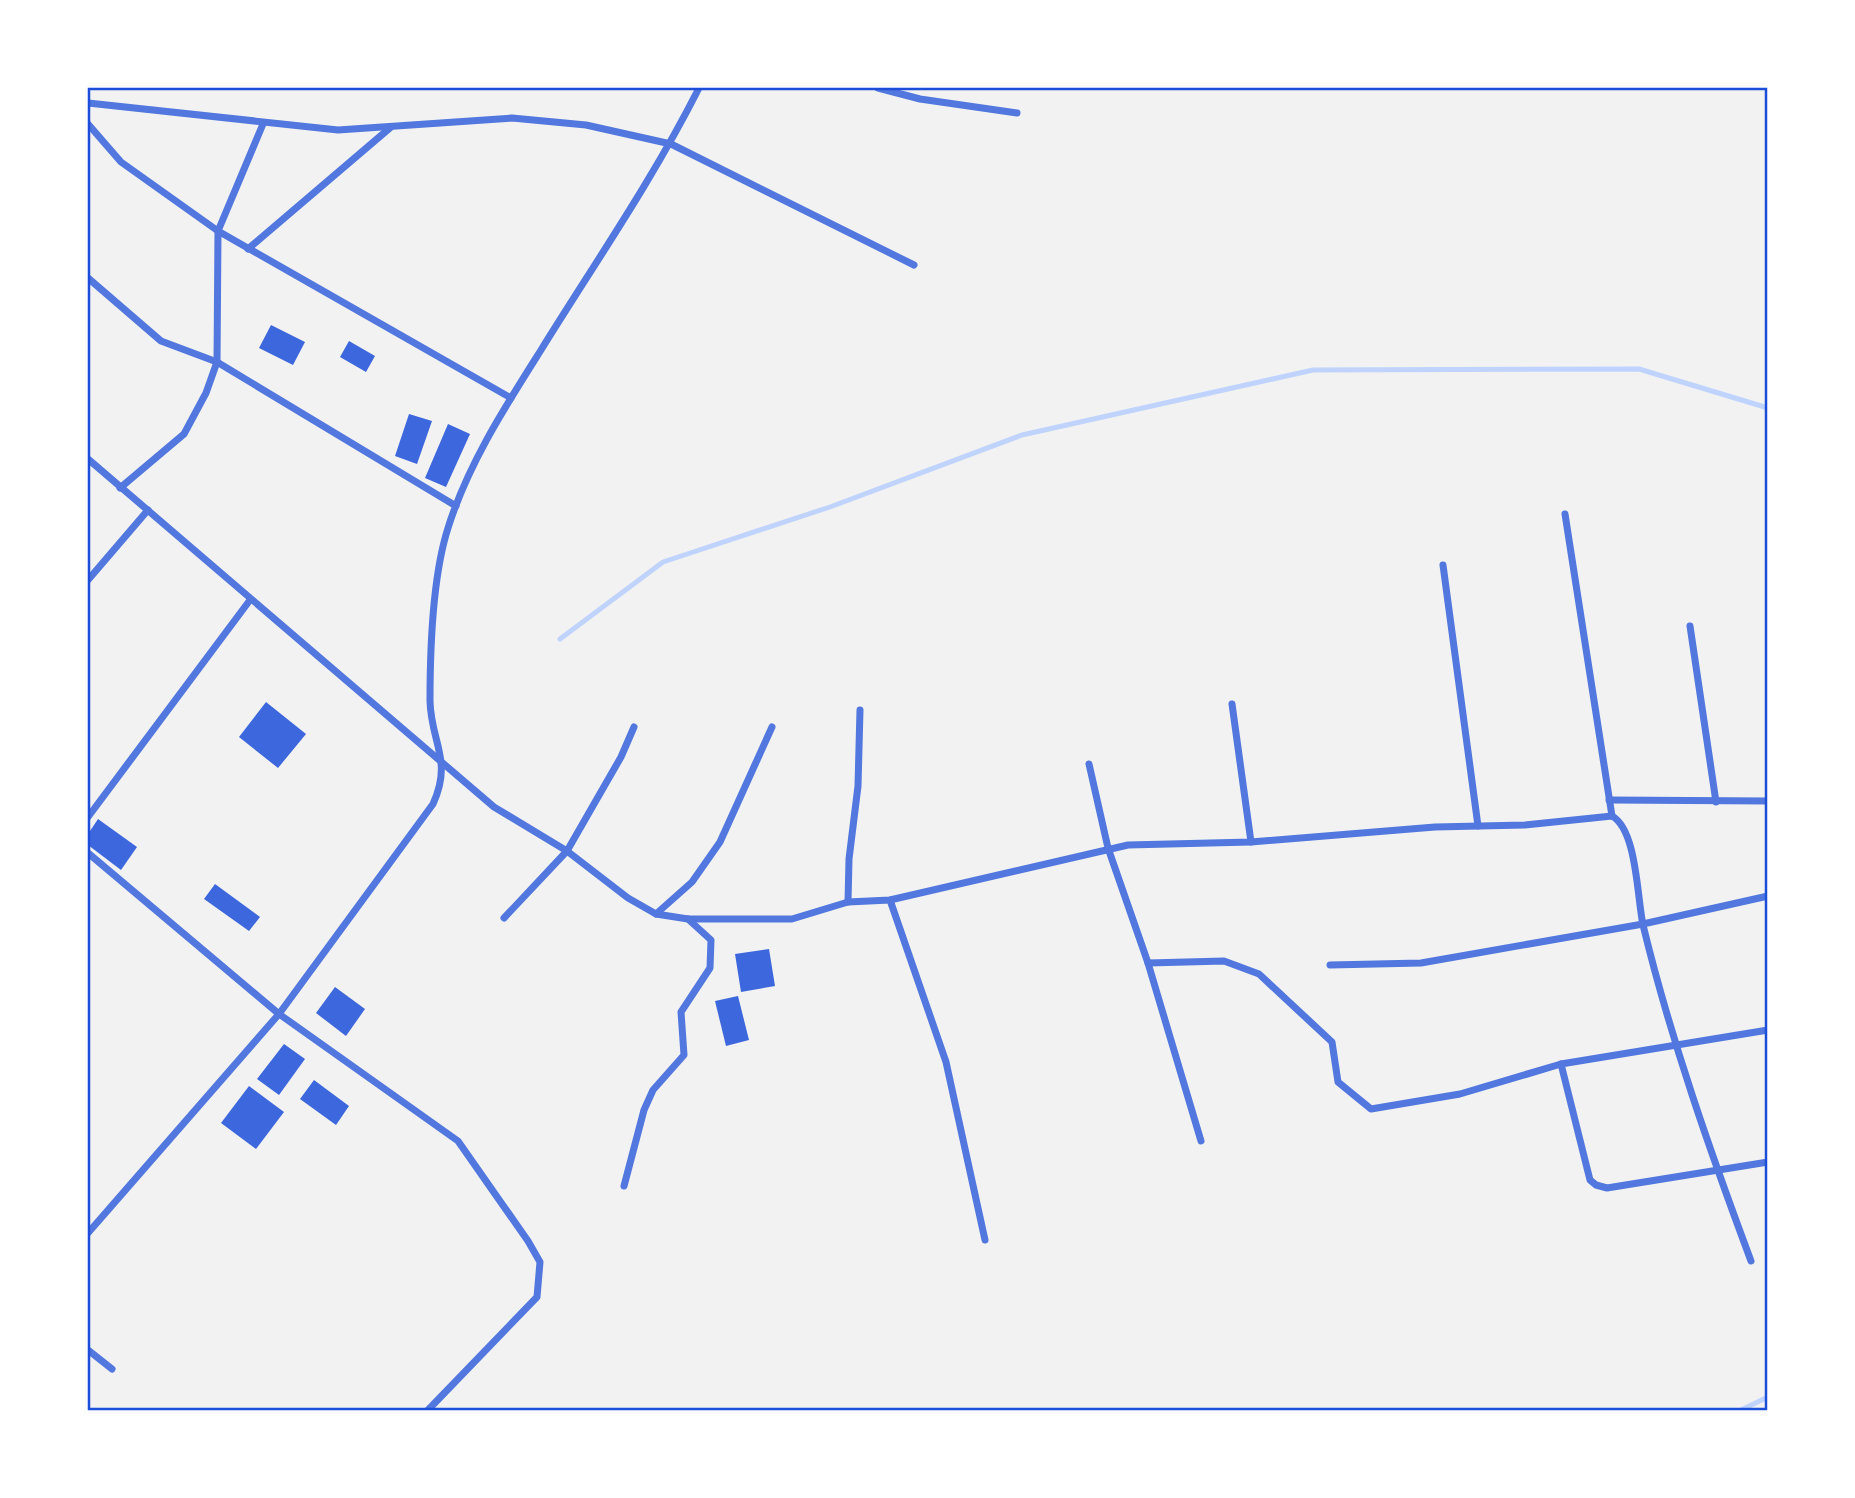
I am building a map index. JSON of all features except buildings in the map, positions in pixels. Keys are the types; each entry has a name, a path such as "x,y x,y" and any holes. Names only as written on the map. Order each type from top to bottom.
{"street":[{"path":"88,1233 279,1014 433,804 442,783 442,762 430,704 436,598 447,530 470,470 511,398 671,144 699,88"},
{"path":"878,88 920,99 1017,113"},
{"path":"88,103 338,130 512,118 586,125 671,144 914,265"},
{"path":"88,124 121,162 218,231 511,398"},
{"path":"120,488 184,434 196,415 217,362 218,231 263,124"},
{"path":"248,249 393,126"},
{"path":"88,278 161,341 217,362 456,506"},
{"path":"88,459 494,807 567,851 628,898 656,914 688,919 792,919 848,902 890,900 1108,848 1525,825 1612,816"},
{"path":"88,580 148,510"},
{"path":"1565,514 1612,816 1625,828 1643,924 1685,1077 1751,1261"},
{"path":"1443,565 1478,826"},
{"path":"88,817 250,600"},
{"path":"1690,626 1716,802"},
{"path":"1232,704 1251,842"},
{"path":"848,902 849,859 858,786 860,710"},
{"path":"505,918 567,851 634,727"},
{"path":"656,914 692,882 720,842 772,727"},
{"path":"1089,764 1108,848 1148,963 1201,1142"},
{"path":"1609,800 1768,801"},
{"path":"88,853 279,1014 458,1141 540,1262 537,1297 428,1410"},
{"path":"1330,965 1421,963 1643,924 1768,896"},
{"path":"890,900 946,1062 985,1240"},
{"path":"624,1186 644,1110 653,1090 684,1055 681,1012 710,968 711,940 688,919"},
{"path":"1148,963 1224,961 1259,974 1332,1042 1338,1082 1371,1109 1460,1094 1561,1064 1768,1030"},
{"path":"1561,1064 1590,1180 1596,1185 1608,1188 1768,1162"},
{"path":"88,1350 112,1369"}],"waterway":[{"path":"560,639 663,562 830,507 1022,435 1313,370 1639,369 1768,408"},
{"path":"1741,1410 1768,1397"}]}
